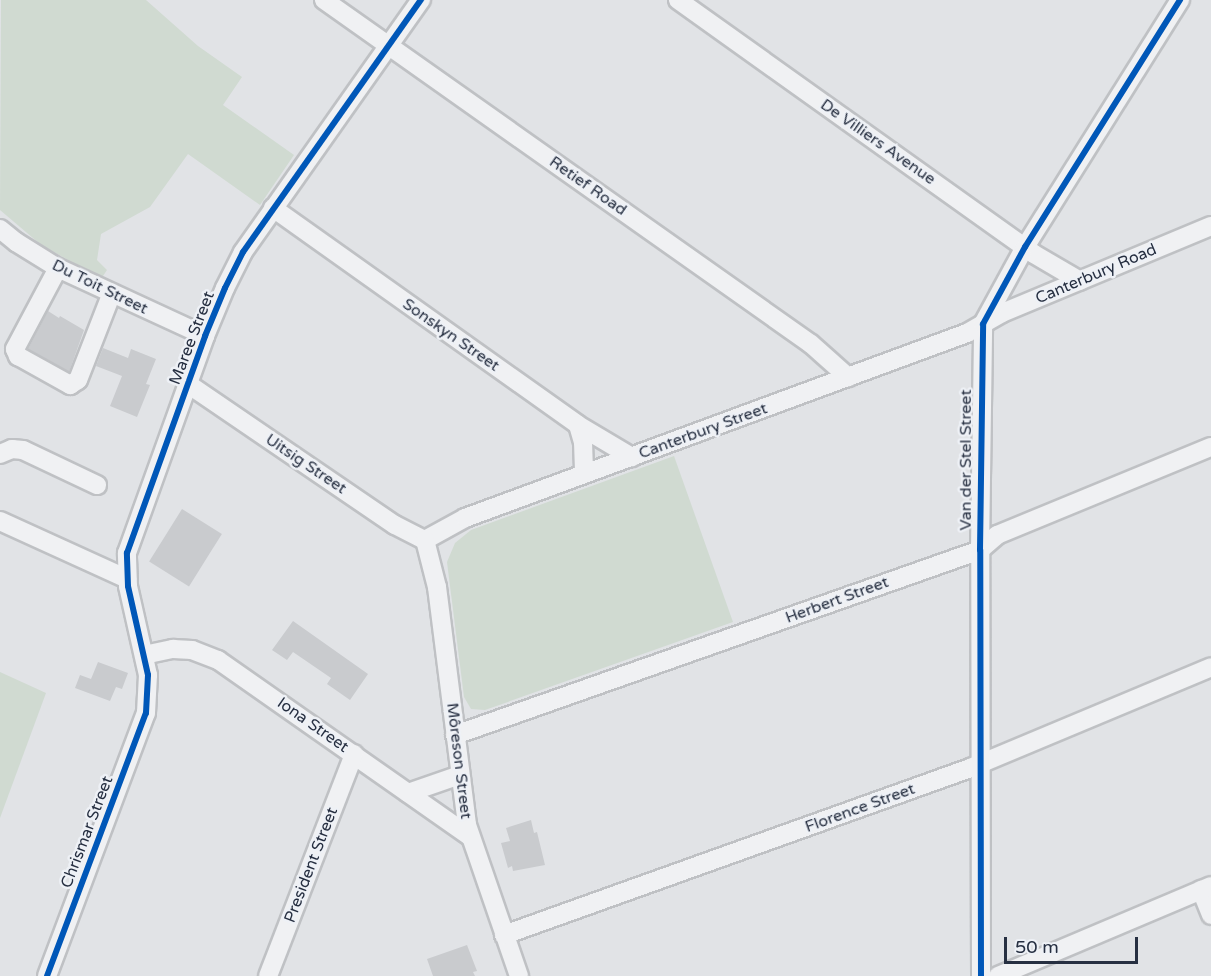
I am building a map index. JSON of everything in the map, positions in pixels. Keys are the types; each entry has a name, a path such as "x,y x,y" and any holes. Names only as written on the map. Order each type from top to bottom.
{"street":[{"name":"Retief Road","path":"324,0 811,344 848,377"},
{"name":"Maree Street","path":"148,697 144,655 127,579 129,543 206,336 225,288 243,252 422,0"},
{"name":"De Villiers Avenue","path":"678,0 1025,247 1080,281"},
{"name":"Van der Stel Street","path":"981,976 980,550 983,324 1025,247 1180,0"},
{"name":"Sonskyn Street","path":"273,208 578,425 632,457"},
{"name":"Canterbury Road","path":"983,324 1002,313 1211,226"},
{"name":"Du Toit Street","path":"0,229 27,250 58,268 206,336"},
{"path":"58,268 15,349 18,356 70,385 78,380 112,293"},
{"name":"Canterbury Street","path":"425,540 465,518 967,333 983,324"},
{"name":"Uitsig Street","path":"188,384 395,525 425,540"},
{"path":"578,425 595,447 603,467"},
{"path":"578,425 583,442 584,474"},
{"name":"Herbert Street","path":"455,735 980,550 997,535 1211,447"},
{"path":"0,454 12,449 23,450 97,485"},
{"path":"0,521 127,579"},
{"name":"Môreson Street","path":"425,540 437,587 469,836 519,976"},
{"name":"Iona Street","path":"144,655 179,649 192,650 211,656 469,836"},
{"name":"Florence Street","path":"504,935 982,762 1211,667"},
{"name":"Chrismar Street","path":"47,976 143,723 148,697"},
{"name":"President Street","path":"268,976 354,754"},
{"path":"408,793 460,775"},
{"path":"998,976 1206,888 1211,915"}],"shaded area":[{"path":"1,0 146,0 198,46 242,77 223,105 294,155 260,205 188,154 150,207 101,234 97,260 107,270 101,279 40,244 0,210"},
{"path":"674,456 733,622 485,710 471,709 464,697 447,562 455,543 471,530"},
{"path":"0,672 46,693 0,818"}],"building":[{"path":"48,311 84,330 69,372 28,349"},
{"path":"103,348 128,358 131,349 156,359 146,384 150,385 137,417 110,406 122,376 96,366"},
{"path":"182,509 222,534 189,586 149,562"},
{"path":"293,621 368,674 350,700 327,684 331,678 293,652 287,660 272,650"},
{"path":"98,662 128,673 122,689 116,687 110,701 75,688 80,675 91,679"},
{"path":"531,820 534,833 537,832 545,865 513,871 512,866 508,868 501,843 510,841 506,828"},
{"path":"467,945 477,971 473,972 475,976 433,976 427,959"}],"cycle path":[{"path":"47,976 146,713 148,675 128,586 127,553 205,336 243,252 421,0"},
{"path":"981,976 980,550 983,324 1025,247 1180,0"}]}
